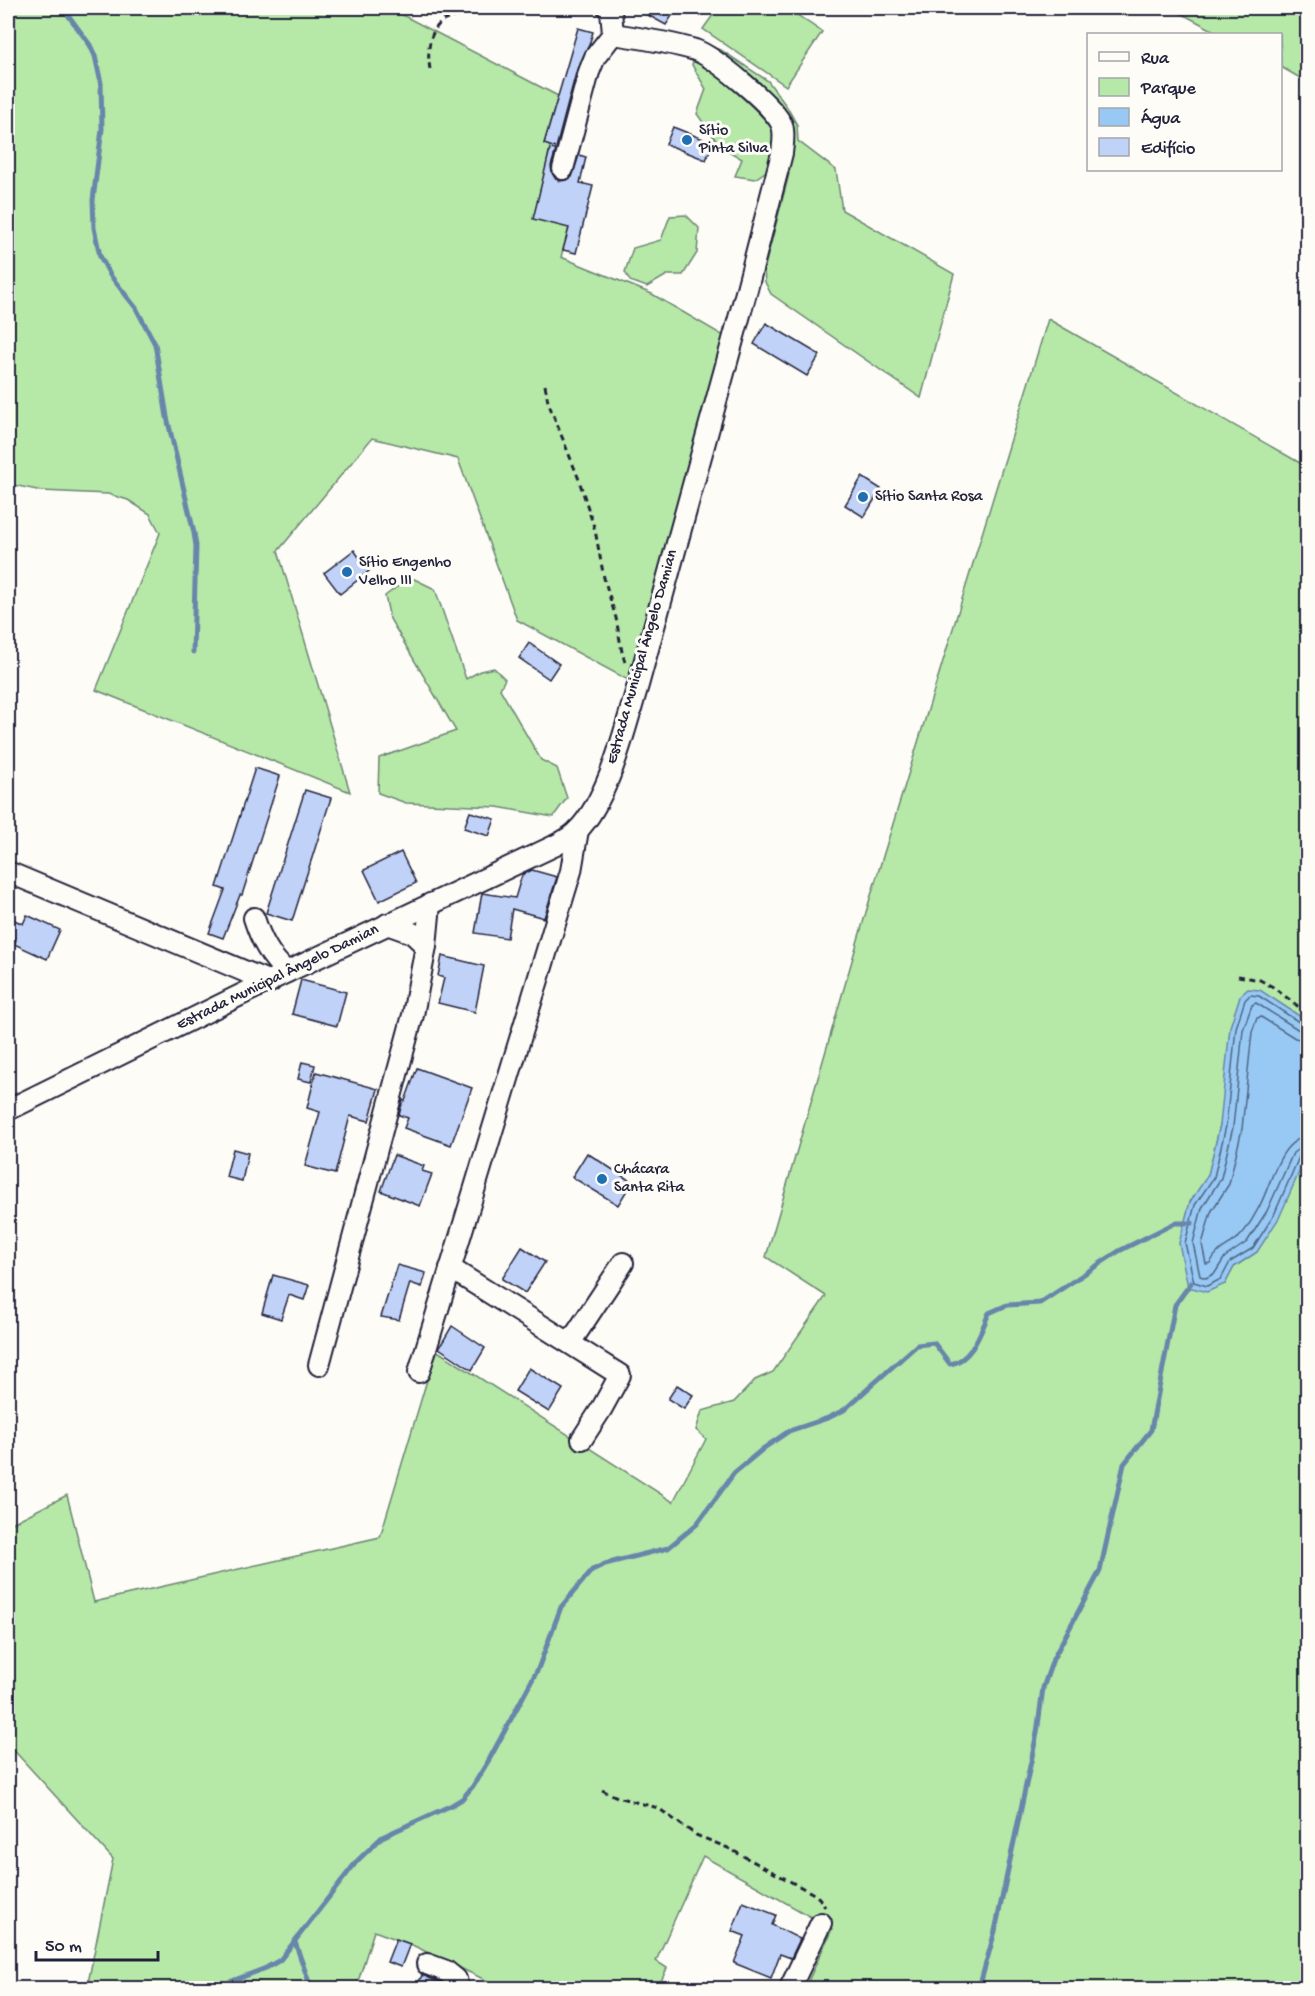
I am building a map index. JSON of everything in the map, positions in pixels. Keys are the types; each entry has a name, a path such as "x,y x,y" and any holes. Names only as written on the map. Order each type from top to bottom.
{"street":[{"path":"563,169 589,72 595,57 613,34 611,11 608,8"},
{"name":"Estrada Municipal Ângelo Damian","path":"8,1110 287,972 554,846 578,830 595,807 609,775 642,672 747,289 782,153 784,137 783,127 771,110 715,61 694,50 613,34"},
{"path":"419,1372 571,871 578,830"},
{"path":"8,873 270,982"},
{"path":"319,1365 406,1044 426,946 430,904"},
{"path":"254,918 268,952 287,972"},
{"path":"387,924 412,933 426,946"},
{"path":"570,1343 623,1263"},
{"path":"450,1268 620,1375 582,1439"},
{"path":"790,1989 821,1923"},
{"path":"427,1964 446,1971 456,1979 458,1989"}],"path":[{"path":"430,69 429,44 438,26 445,21 482,8"},
{"path":"545,385 548,402 578,477 595,530 624,660 629,666 642,672"},
{"path":"1238,976 1260,980 1273,987 1308,1014"},
{"path":"602,1790 617,1797 658,1808 696,1835 728,1848 812,1893 825,1905 821,1923"}],"green space":[{"path":"8,8 389,8 558,96 544,143 550,146 546,168 569,228 561,257 652,294 724,336 679,505 628,680 517,620 458,459 372,438 278,551 350,792 96,690 160,533 150,514 128,500 108,494 42,491 8,484"},
{"path":"718,8 787,8 822,32 786,86 703,29"},
{"path":"1171,8 1307,8 1307,82 1282,68 1282,33 1218,33"},
{"path":"699,44 721,50 768,81 797,125 798,141 836,170 842,210 954,274 921,398 771,294 765,282 764,270 789,174 768,170 755,179 735,176 742,159 720,146 697,114 706,89 692,65"},
{"path":"686,215 699,228 697,253 683,275 667,275 647,287 630,281 625,272 633,248 661,240 670,216"},
{"path":"1048,319 1307,467 1308,935 1302,967 1307,972 1307,1021 1304,1017 1220,1125 1208,1176 1190,1202 1185,1222 1225,1284 1234,1267 1257,1252 1307,1158 1307,1988 805,1988 832,1929 703,1856 656,1961 667,1968 658,1988 502,1988 410,1944 374,1931 356,1988 87,1988 113,1859 8,1744 8,1525 67,1495 94,1602 380,1537 436,1350 673,1502 706,1439 696,1430 702,1411 734,1402 755,1380 773,1372 826,1296 766,1257 869,902"},
{"path":"410,577 435,589 466,679 480,671 494,668 505,679 500,689 541,760 557,768 567,798 553,817 497,807 406,803 378,793 379,758 456,731 390,619 385,596"}],"water":[{"path":"1248,989 1260,990 1307,1021 1307,1158 1279,1218 1257,1252 1234,1267 1225,1284 1207,1292 1188,1287 1179,1243 1190,1202 1208,1175 1220,1125 1230,1027 1240,996"}],"building":[{"path":"635,8 677,8 666,25"},
{"path":"578,28 593,32 577,69 556,148 544,144"},
{"name":"Sítio Pinta Silva","path":"673,127 713,143 706,160 666,144"},
{"path":"550,149 556,150 551,166 555,178 560,181 572,177 579,155 586,157 580,183 593,186 576,253 563,250 569,228 533,219"},
{"path":"766,323 820,355 807,376 754,344"},
{"name":"Sítio Santa Rosa","path":"862,477 881,489 864,517 845,505"},
{"name":"Sítio Engenho Velho III","path":"354,550 369,571 340,594 324,573"},
{"path":"529,643 559,664 549,679 519,658"},
{"path":"255,768 280,776 242,895 240,895 223,938 209,933 225,890 217,887"},
{"path":"305,790 331,798 292,921 266,913"},
{"path":"470,812 495,819 489,836 464,828"},
{"path":"401,852 416,883 379,901 364,870"},
{"path":"532,870 557,877 544,918 512,909 507,938 475,933 482,893 515,898 522,875"},
{"path":"27,915 60,930 47,959 14,944 16,940 8,936 8,917 23,924"},
{"path":"442,956 484,966 475,1012 438,1003 444,978 438,976"},
{"path":"301,980 346,992 337,1026 292,1014"},
{"path":"302,1062 315,1065 311,1082 298,1079"},
{"path":"417,1068 472,1088 451,1145 404,1128 408,1118 399,1115"},
{"path":"316,1072 378,1089 369,1121 350,1116 335,1174 305,1166 320,1112 307,1108"},
{"path":"233,1149 248,1153 242,1181 226,1177"},
{"name":"Chácara Santa Rita","path":"587,1153 632,1182 618,1205 572,1177"},
{"path":"394,1155 424,1166 422,1171 432,1174 420,1206 381,1191"},
{"path":"522,1247 545,1262 525,1293 502,1279"},
{"path":"397,1265 426,1273 422,1287 410,1283 399,1320 381,1317"},
{"path":"273,1275 309,1285 304,1300 289,1295 281,1319 262,1313"},
{"path":"452,1326 485,1348 472,1370 439,1348"},
{"path":"529,1368 563,1389 549,1412 515,1391"},
{"path":"677,1385 693,1395 684,1409 668,1399"},
{"path":"743,1902 776,1915 772,1925 800,1939 791,1958 780,1954 771,1978 734,1963 745,1936 732,1931"},
{"path":"396,1939 410,1944 401,1967 387,1962"},
{"path":"422,1975 441,1983 446,1989 416,1989"}],"waterway":[{"path":"63,8 90,45 101,83 102,129 93,200 94,228 100,256 110,275 136,308 155,344 167,417 194,533 196,546 193,652"},
{"path":"214,1988 266,1968 280,1960 357,1861 382,1837 462,1799 490,1758 538,1669 561,1607 592,1570 605,1564 668,1548 697,1524 734,1473 764,1448 789,1431 844,1410 917,1345 934,1343 950,1364 958,1362 975,1344 989,1313 1007,1305 1040,1303 1119,1251 1175,1223 1192,1223"},
{"path":"979,1988 995,1931 1037,1733 1043,1688 1053,1659 1100,1571 1124,1464 1151,1430 1175,1305 1191,1283"},
{"path":"295,1942 311,1988"}],"place":[{"name":"Sítio Pinta Silva","path":"687,140"},
{"name":"Sítio Santa Rosa","path":"863,497"},
{"name":"Sítio Engenho Velho III","path":"347,572"},
{"name":"Chácara Santa Rita","path":"602,1179"}]}
